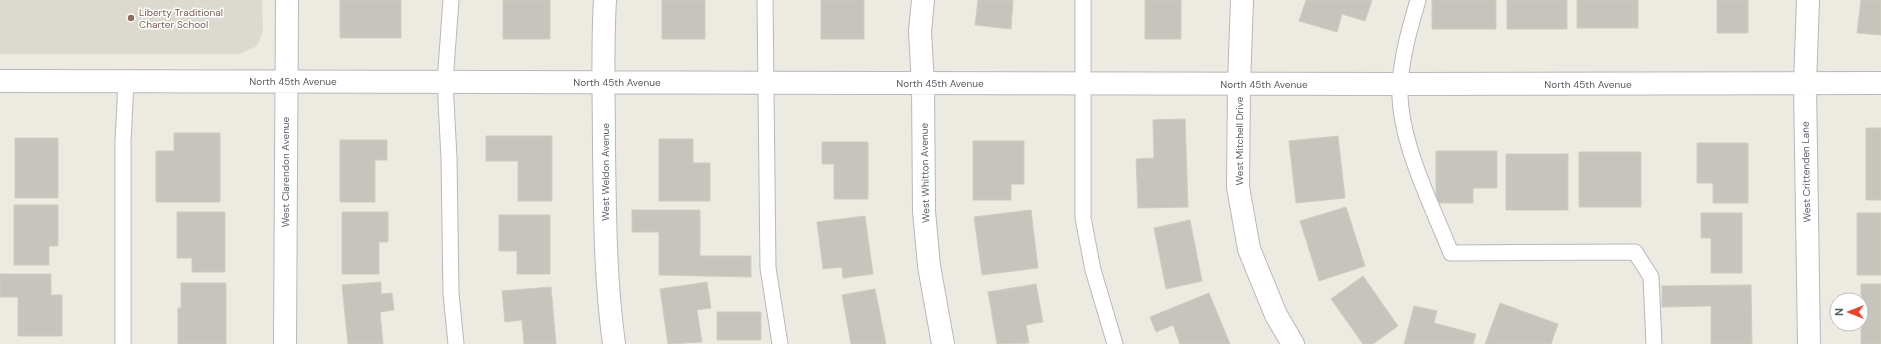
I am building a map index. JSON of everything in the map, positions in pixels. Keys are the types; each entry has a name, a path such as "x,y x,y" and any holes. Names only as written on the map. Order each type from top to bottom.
{"street":[{"name":"West Clarendon Avenue","path":"285,344 285,80 287,0"},
{"name":"West Weldon Avenue","path":"605,0 605,240 609,307 614,344"},
{"name":"West Whitton Avenue","path":"923,0 920,31 923,84 924,211 928,266 943,344"},
{"name":"West Mitchell Drive","path":"1242,0 1239,84 1238,187 1249,249 1276,315 1293,344"},
{"name":"West Crittenden Lane","path":"1808,0 1805,84 1809,344"},
{"name":"North 45th Avenue","path":"0,81 285,80 923,84 1881,83"}],"lane":[{"path":"451,0 445,82 449,158 451,293 456,344"},
{"path":"765,0 768,268 780,344"},
{"path":"1083,0 1083,218 1093,270 1115,344"},
{"path":"1418,0 1406,42 1400,84 1402,119 1414,161 1451,253 1635,252 1650,277 1654,344"},
{"path":"123,344 123,142 126,81"}],"shaded area":[{"name":"Liberty Traditional Charter School","path":"0,0 262,0 263,31 257,46 240,54 0,54"}],"building":[{"path":"340,0 401,0 401,38 340,38"},
{"path":"503,0 550,0 550,39 503,39"},
{"path":"662,0 705,0 705,39 662,39"},
{"path":"821,0 864,0 864,39 821,39"},
{"path":"978,0 1013,0 1011,29 975,25"},
{"path":"1145,0 1181,0 1181,39 1145,39"},
{"path":"1306,0 1372,0 1365,21 1342,14 1337,32 1299,21"},
{"path":"1432,0 1496,0 1496,29 1432,29"},
{"path":"1507,0 1567,0 1567,29 1507,29"},
{"path":"1577,0 1638,0 1638,28 1577,28"},
{"path":"1717,0 1748,0 1748,33 1717,33"},
{"path":"1861,0 1881,0 1881,35 1857,33"},
{"path":"1185,119 1188,207 1138,208 1136,159 1154,158 1153,120"},
{"path":"1866,128 1881,128 1881,200 1866,200"},
{"path":"174,133 220,133 220,202 156,202 156,151 174,151"},
{"path":"486,136 552,136 552,201 518,201 518,161 486,161"},
{"path":"1338,136 1345,198 1296,203 1289,141"},
{"path":"15,138 58,138 58,198 15,198"},
{"path":"659,139 693,139 693,163 710,163 710,201 659,201"},
{"path":"340,140 387,140 387,160 375,160 375,202 340,202"},
{"path":"973,141 1024,141 1024,184 1011,184 1011,200 973,200"},
{"path":"822,142 868,142 868,199 834,199 834,164 822,164"},
{"path":"1697,143 1748,143 1748,203 1713,203 1713,183 1697,183"},
{"path":"1436,151 1497,151 1497,188 1473,188 1473,203 1436,203"},
{"path":"1579,152 1641,152 1641,207 1579,207"},
{"path":"1506,154 1568,154 1568,210 1506,210"},
{"path":"14,205 58,205 58,246 49,246 49,265 14,265"},
{"path":"1346,207 1365,266 1319,281 1300,221"},
{"path":"632,210 700,210 700,256 751,256 751,277 659,275 659,232 632,232"},
{"path":"1031,210 1038,268 982,275 974,217"},
{"path":"177,212 225,212 225,272 192,272 192,258 177,258"},
{"path":"342,212 388,212 388,242 379,242 379,274 342,274"},
{"path":"1701,213 1742,213 1742,273 1711,273 1711,238 1701,238"},
{"path":"1857,213 1881,213 1881,275 1857,275"},
{"path":"499,215 550,215 550,274 517,274 517,251 499,251"},
{"path":"865,216 873,274 843,278 842,267 823,269 817,222"},
{"path":"1190,220 1202,281 1166,289 1154,228"},
{"path":"0,274 51,274 51,295 62,295 62,336 18,336 18,297 0,297"},
{"path":"1363,276 1398,326 1373,344 1363,344 1331,299"},
{"path":"381,282 381,294 392,293 394,310 380,312 383,344 348,344 342,285"},
{"path":"707,282 711,308 697,310 702,342 668,344 660,289"},
{"path":"181,283 226,283 226,344 178,344 178,308 181,308"},
{"path":"1036,284 1043,322 1026,325 1029,343 997,344 988,292"},
{"path":"1861,284 1881,284 1881,344 1861,344 1861,332 1869,332 1869,292 1861,292"},
{"path":"1751,285 1752,344 1711,344 1711,306 1662,307 1662,286"},
{"path":"551,287 556,344 524,344 522,320 505,322 502,291"},
{"path":"875,289 886,344 851,344 842,295"},
{"path":"1209,293 1230,344 1180,344 1173,325 1156,332 1150,317"},
{"path":"1500,303 1558,324 1551,344 1485,344"},
{"path":"1414,306 1437,311 1434,323 1476,334 1473,344 1404,344"},
{"path":"717,312 761,312 761,340 717,340"}],"place":[{"name":"Liberty Traditional Charter School","path":"131,18"}]}
